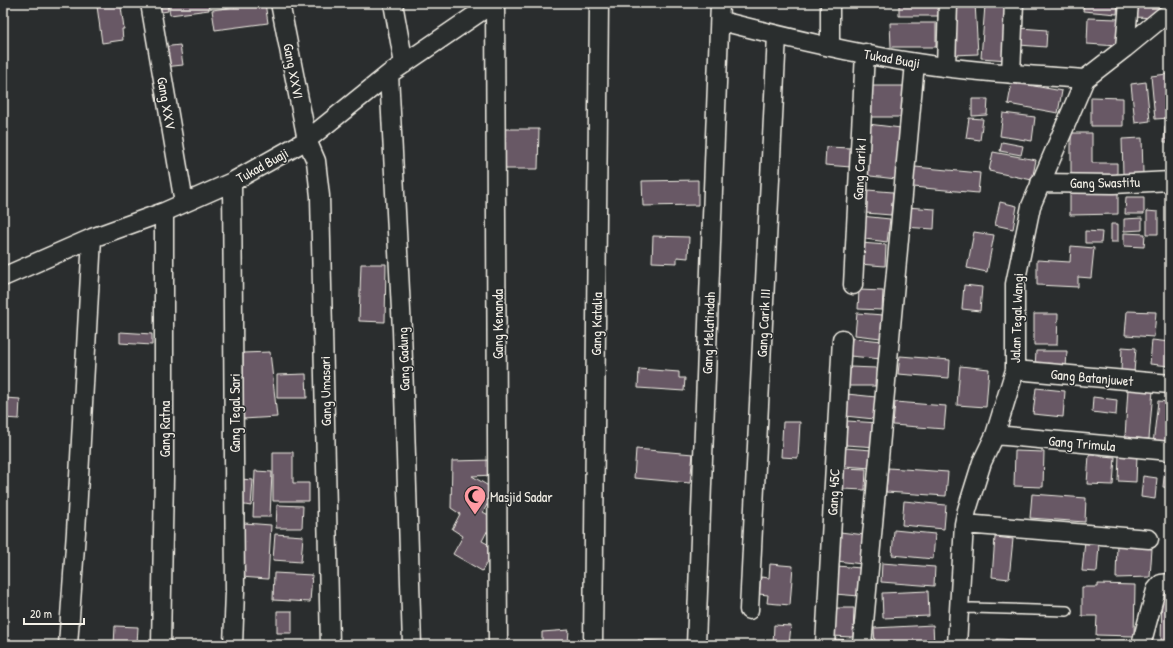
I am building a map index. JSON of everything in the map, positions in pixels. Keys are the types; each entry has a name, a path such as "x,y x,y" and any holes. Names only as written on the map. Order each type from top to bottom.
{"street":[{"name":"Gang XXV","path":"150,3 184,203"},
{"name":"Gang XXVI","path":"280,3 307,140"},
{"path":"393,3 404,64"},
{"name":"Tukad Buaji","path":"3,276 92,238 164,212 232,182 307,140 389,74 476,8 494,3"},
{"name":"Gang Kenanda","path":"494,3 498,645"},
{"name":"Gang Katalia","path":"593,645 599,3"},
{"path":"720,3 720,21"},
{"path":"830,3 830,47"},
{"path":"946,67 948,3"},
{"path":"1011,74 1014,3"},
{"path":"1125,48 1129,3"},
{"name":"Jalan Tegal Wangi","path":"957,645 964,524 982,462 995,434 1015,370 1015,284 1018,262 1031,206 1085,79 1125,48 1166,11"},
{"name":"Tukad Buaji","path":"720,21 830,47 915,63 1011,74 1085,79"},
{"name":"Gang Melatindah","path":"696,645 720,21"},
{"name":"Gang Carik III","path":"749,610 777,35"},
{"name":"Gang Carik I","path":"852,285 865,53"},
{"path":"862,645 915,63"},
{"name":"Gang Gadung","path":"389,74 402,330 412,645"},
{"name":"Gang Umasari","path":"307,140 316,161 320,196 330,645"},
{"name":"Gang Swastitu","path":"1040,183 1113,184 1170,181"},
{"name":"Gang Tegal Sari","path":"232,182 235,591 233,645"},
{"name":"Gang Ratna","path":"161,645 164,477 164,212"},
{"path":"68,645 92,238"},
{"name":"Gang 45C","path":"825,645 842,340"},
{"name":"Gang Batanjuwet","path":"1015,370 1170,384"},
{"name":"Gang Trimula","path":"995,434 1170,451"},
{"path":"964,524 1149,539"},
{"path":"1140,645 1156,590 1161,584 1170,583"}],"lane":[{"path":"959,609 972,608 1068,612"}],"building":[{"path":"118,3 119,7 121,7 124,29 122,29 123,40 102,43 97,6"},
{"path":"155,3 167,3 168,11 156,13"},
{"path":"168,3 208,3 209,10 170,15"},
{"path":"265,3 268,23 215,30 212,10"},
{"path":"899,3 939,3 938,16 899,16"},
{"path":"951,3 975,3 978,54 953,55"},
{"path":"1084,3 1118,3 1117,14 1083,11"},
{"path":"1132,3 1161,3 1161,18 1132,17"},
{"path":"985,5 1012,7 1008,60 981,58"},
{"path":"1088,18 1118,19 1117,46 1087,44"},
{"path":"890,23 936,23 936,47 891,47"},
{"path":"1020,28 1047,30 1046,47 1019,45"},
{"path":"180,45 183,65 164,67 162,47"},
{"path":"1167,74 1170,118 1155,119 1151,76"},
{"path":"1012,82 1062,91 1058,113 1008,104"},
{"path":"1146,82 1150,121 1135,123 1131,84"},
{"path":"868,86 905,86 905,117 868,117"},
{"path":"1091,97 1123,98 1123,126 1091,126"},
{"path":"972,99 988,99 987,115 972,116"},
{"path":"1003,113 1035,117 1032,141 1000,136"},
{"path":"969,118 983,119 980,140 966,138"},
{"path":"868,124 901,128 896,179 862,175"},
{"path":"1165,126 1170,126 1170,142 1164,142"},
{"path":"505,129 539,129 538,169 505,169 505,159 501,159 501,138 505,138"},
{"path":"1071,133 1092,133 1092,163 1117,163 1117,180 1071,180"},
{"path":"1142,138 1143,173 1123,174 1122,139"},
{"path":"1002,142 1023,146 1021,155 1000,151"},
{"path":"826,147 852,148 851,167 825,165"},
{"path":"993,152 1036,160 1032,180 989,171"},
{"path":"915,167 980,173 978,193 913,187"},
{"path":"698,180 698,205 643,206 642,181"},
{"path":"1070,187 1118,187 1118,214 1070,215"},
{"path":"867,190 893,192 891,215 866,213"},
{"path":"1126,197 1144,197 1144,214 1125,214"},
{"path":"1000,202 1017,206 1013,229 995,225"},
{"path":"906,207 935,209 934,229 904,227"},
{"path":"1147,211 1158,212 1158,234 1147,234"},
{"path":"861,216 890,219 887,242 858,238"},
{"path":"1142,218 1142,230 1124,231 1124,219"},
{"path":"1111,224 1118,224 1118,242 1111,242"},
{"path":"1085,231 1102,232 1101,243 1085,243"},
{"path":"974,232 994,235 987,272 967,268"},
{"path":"1124,233 1145,234 1144,247 1124,246"},
{"path":"653,236 689,237 688,258 677,257 677,263 652,262"},
{"path":"861,243 886,245 885,266 859,264"},
{"path":"1071,246 1094,248 1091,278 1078,277 1078,287 1037,285 1037,260 1070,262"},
{"path":"361,264 386,264 385,322 359,321"},
{"path":"964,285 982,287 980,311 962,309"},
{"path":"859,290 883,291 882,310 858,309"},
{"path":"1127,311 1156,312 1154,337 1125,335"},
{"path":"857,313 883,315 881,338 855,335"},
{"path":"1034,314 1058,314 1057,345 1034,345"},
{"path":"120,332 152,334 152,345 120,343"},
{"path":"852,338 883,341 881,359 850,356"},
{"path":"1152,340 1170,342 1170,366 1150,364"},
{"path":"1122,347 1136,348 1134,372 1121,371"},
{"path":"1036,351 1067,351 1066,368 1035,367"},
{"path":"270,352 277,417 243,419 243,353"},
{"path":"900,356 950,360 949,378 898,374"},
{"path":"960,366 989,369 986,407 957,405"},
{"path":"850,367 876,368 875,386 849,386"},
{"path":"639,369 679,372 679,378 685,378 684,391 638,388"},
{"path":"306,374 307,398 277,398 277,375"},
{"path":"3,388 5,388 5,398 20,399 19,419 3,418"},
{"path":"1036,388 1065,391 1063,417 1033,414"},
{"path":"1128,388 1153,390 1149,439 1125,437"},
{"path":"847,394 876,397 874,419 845,416"},
{"path":"1093,397 1117,400 1116,415 1092,412"},
{"path":"1158,401 1170,402 1170,446 1153,444"},
{"path":"895,402 946,406 944,429 893,425"},
{"path":"847,421 879,423 878,447 846,445"},
{"path":"783,422 800,422 798,458 781,457"},
{"path":"845,448 872,450 871,468 844,466"},
{"path":"636,449 693,454 690,483 634,478"},
{"path":"1015,451 1044,452 1043,487 1014,486"},
{"path":"273,452 293,452 293,483 309,483 309,501 273,501"},
{"path":"1119,454 1137,455 1136,482 1118,481"},
{"path":"1089,455 1115,457 1113,485 1087,484"},
{"name":"Masjid Sadar","path":"494,460 494,475 472,476 495,490 483,512 494,518 482,541 495,548 482,571 453,554 463,536 452,529 460,514 451,508 452,461"},
{"path":"843,468 866,469 865,490 842,489"},
{"path":"888,468 948,472 946,496 886,492"},
{"path":"1165,468 1170,468 1170,488 1163,487"},
{"path":"255,471 272,472 270,517 253,517"},
{"path":"1143,476 1157,478 1155,499 1141,497"},
{"path":"240,479 253,480 251,506 239,504"},
{"path":"1032,494 1086,498 1085,522 1030,518"},
{"path":"904,501 946,505 944,529 902,525"},
{"path":"277,505 303,506 302,528 276,528"},
{"path":"244,523 271,525 268,579 240,577"},
{"path":"894,530 935,534 933,559 892,555"},
{"path":"840,532 865,535 862,564 837,561"},
{"path":"275,534 303,536 301,562 273,560"},
{"path":"995,537 1013,539 1009,579 992,577"},
{"path":"1085,541 1099,544 1097,572 1082,571"},
{"path":"1117,543 1152,549 1150,577 1116,578"},
{"path":"882,563 935,567 934,586 881,582"},
{"path":"770,564 793,566 790,605 767,603 768,595 759,594 761,577 769,578"},
{"path":"837,566 861,568 859,596 835,594"},
{"path":"274,573 312,575 310,602 273,600"},
{"path":"1098,584 1135,585 1134,636 1096,635 1097,616 1082,616 1082,587 1098,587"},
{"path":"928,591 929,616 883,618 882,593"},
{"path":"1162,591 1170,591 1170,645 1161,645"},
{"path":"831,608 854,608 853,637 831,636"},
{"path":"277,611 292,611 292,633 277,633"},
{"path":"774,625 791,626 789,645 773,645"},
{"path":"933,625 934,645 875,645 874,628"},
{"path":"115,626 138,627 137,645 114,645"},
{"path":"569,630 568,643 584,640 584,645 542,645 542,632"},
{"path":"830,639 854,640 854,645 830,645"},
{"path":"997,639 1082,643 1082,645 997,645"},
{"path":"638,640 678,642 678,645 637,645"},
{"path":"1129,640 1129,645 1106,645 1106,641"},
{"path":"1101,642 1102,645 1084,645 1084,643"}],"place":[{"name":"Masjid Sadar","path":"475,516"}]}
